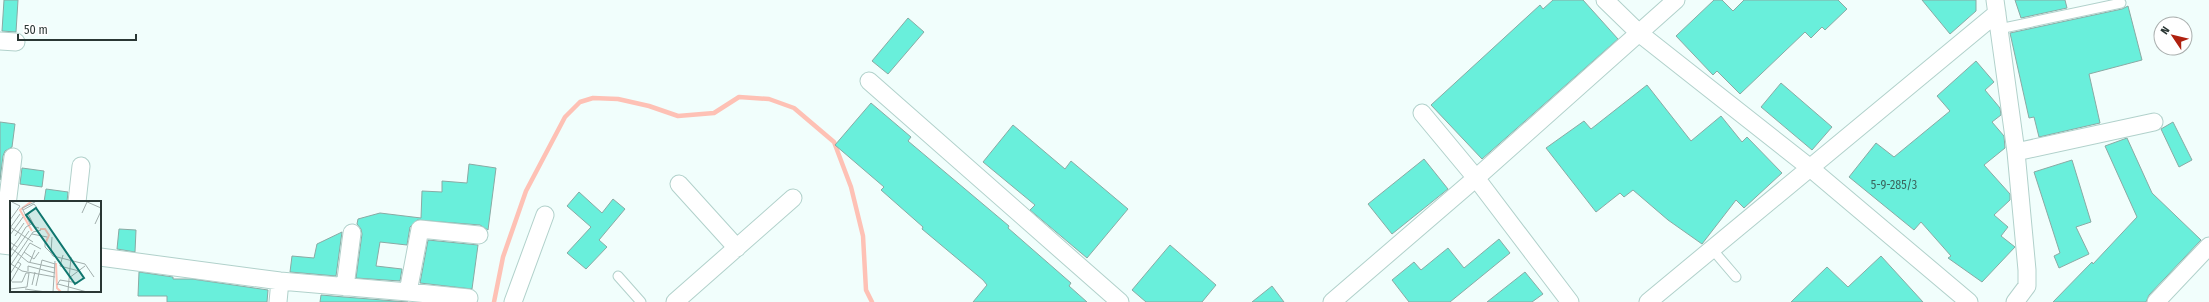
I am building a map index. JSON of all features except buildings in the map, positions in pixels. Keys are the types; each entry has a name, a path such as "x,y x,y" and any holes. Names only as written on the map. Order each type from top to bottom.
{"street":[{"path":"1606,0 1639,33 1809,167 1963,300"},
{"path":"1332,302 1476,178 1676,0"},
{"path":"1997,14 2016,152 2027,286 2015,302"},
{"path":"1648,302 1809,167 1997,14"},
{"path":"869,81 1120,302"},
{"path":"1422,113 1476,178 1570,302"},
{"path":"2016,152 2154,122"},
{"path":"4,251 13,157"},
{"path":"77,201 81,166"},
{"path":"679,184 737,248"},
{"path":"675,302 793,198"},
{"path":"513,302 545,215"},
{"path":"408,292 420,229 479,235"},
{"path":"345,287 352,233"},
{"path":"2156,302 2209,246"},
{"path":"101,257 280,281 469,298"},
{"path":"278,302 280,281"}],"lane":[{"path":"1997,14 2121,4"},
{"path":"1712,248 1736,277"},
{"path":"618,276 641,302"}],"waterway":[{"path":"494,302 503,257 526,191 565,117 580,102 593,98 618,99 649,106 678,116 714,113 739,97 769,99 794,108 834,142 851,187 863,236 866,290 872,302"}]}
